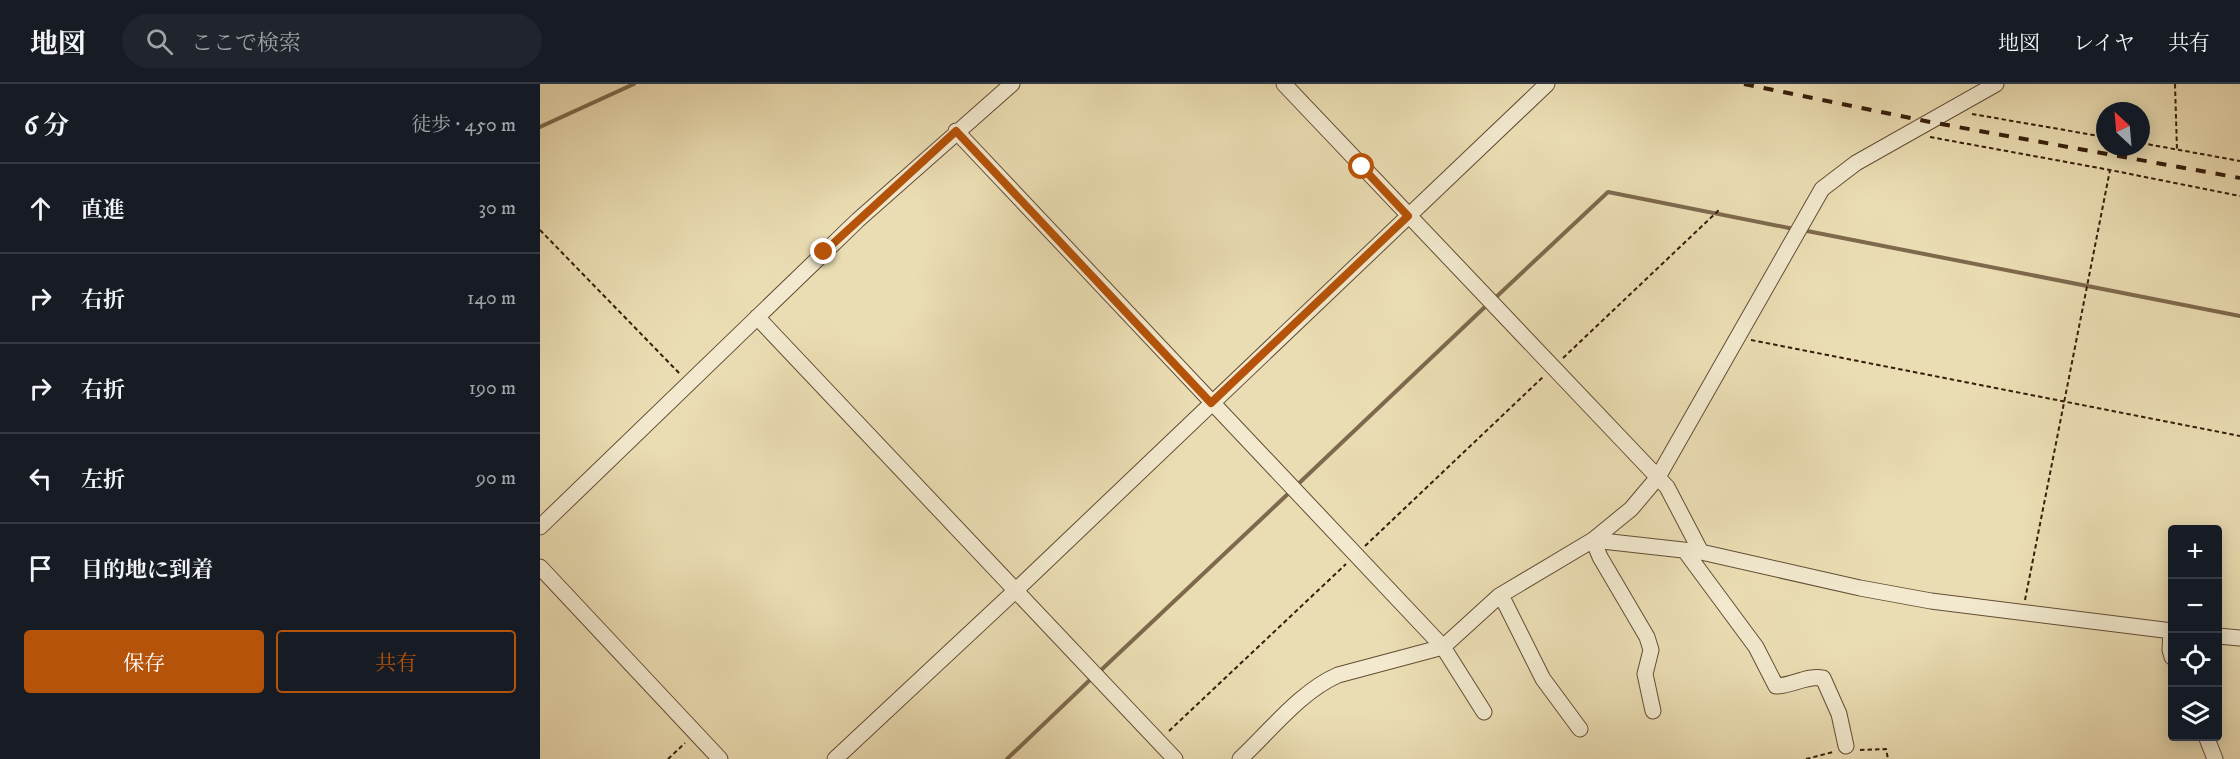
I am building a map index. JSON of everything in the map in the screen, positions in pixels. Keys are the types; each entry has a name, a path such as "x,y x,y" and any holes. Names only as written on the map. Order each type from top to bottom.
{"street":[{"path":"540,527 858,220 956,131 1012,84"},
{"path":"1284,84 1667,487 1701,552"},
{"path":"835,759 1015,591 1547,84"},
{"path":"1240,759 1323,681 1443,646 1499,596 1593,540 1631,509 1658,477 1822,189 1843,171 1952,110 1972,90 1996,84"},
{"path":"956,131 1443,646 1484,712"},
{"path":"757,316 1175,759"},
{"path":"1593,540 1701,552 1870,590 1931,601 2168,630"},
{"path":"1593,540 1600,557 1647,638 1651,650 1645,674 1653,711"},
{"path":"1685,551 1756,647 1776,687 1815,677 1823,678 1839,714 1846,746"},
{"path":"540,567 720,759"},
{"path":"1499,596 1505,603 1543,679 1580,729"},
{"path":"2222,636 2240,638"},
{"path":"2208,741 2215,759"}],"path":[{"path":"2175,84 2177,150"},
{"path":"1952,110 2096,135"},
{"path":"1917,130 1920,135 2240,196"},
{"path":"2150,145 2240,160"},
{"path":"2023,612 2110,170"},
{"path":"1158,742 1720,209"},
{"path":"540,230 689,382"},
{"path":"1737,337 2240,436"},
{"path":"668,759 695,733"},
{"path":"1886,749 1888,759"}],"waterway":[{"path":"540,127 634,84"},
{"path":"1494,299 1608,192 1794,229"},
{"path":"1802,230 2240,316"},
{"path":"1295,487 1488,304"},
{"path":"1099,672 1290,492"},
{"path":"1007,759 1093,677"}],"railway":[{"path":"1744,84 1930,122 2240,178"}],"route":[{"path":"824,252 956,131 1211,403 1408,216 1362,167"}]}
